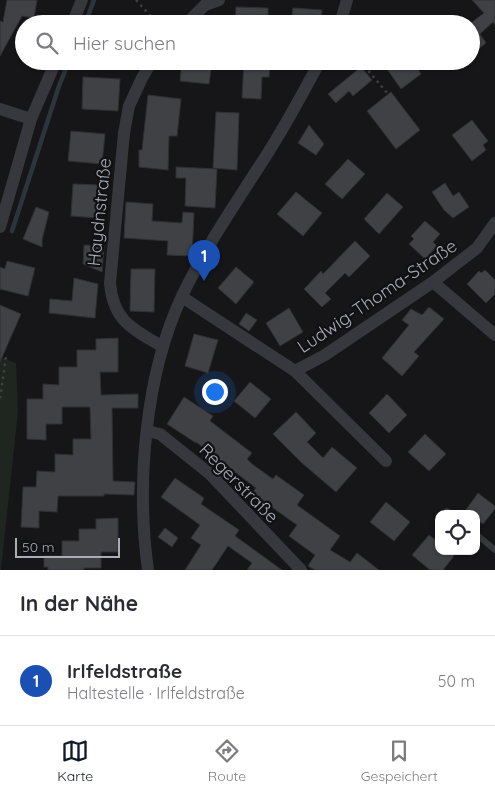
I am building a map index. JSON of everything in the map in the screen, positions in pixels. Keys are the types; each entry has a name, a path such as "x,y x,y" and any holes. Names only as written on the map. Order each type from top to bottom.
{"street":[{"path":"76,15 82,0"},
{"path":"195,15 205,5 219,0"},
{"path":"343,15 347,0"},
{"path":"0,228 31,119 52,70"},
{"name":"Haydnstraße","path":"147,70 130,106 124,133 110,283 111,298 116,311 124,321 136,332 163,347"},
{"path":"148,570 144,532 144,474 148,415 163,347 182,297 228,213 296,106 315,70"},
{"path":"0,109 31,119"},
{"name":"Ludwig-Thoma-Straße","path":"295,372 325,356 433,282 477,248 495,223"},
{"path":"433,282 495,334"},
{"name":"Ludwig-Thoma-Straße","path":"182,297 295,372 386,461"},
{"name":"Regerstraße","path":"147,430 160,434 210,474 301,570"}],"lane":[{"path":"480,537 495,550"}],"path":[{"path":"136,0 150,15"},
{"path":"368,70 388,94"},
{"path":"0,355 6,357 0,399"}],"shaded area":[{"path":"0,357 16,363 18,411 1,570 0,570"}],"building":[{"path":"7,0 37,0 34,15 15,15 15,29 0,56 0,21 3,22"},
{"path":"472,0 495,0 495,25 493,22 480,34 480,16 484,13"},
{"path":"236,7 268,8 268,15 236,15"},
{"path":"293,8 322,10 322,15 292,15"},
{"path":"480,34 486,43 480,48"},
{"path":"181,70 211,70 209,84 180,81"},
{"path":"244,70 269,70 269,77 262,77 261,99 242,98"},
{"path":"357,70 364,70 372,80 353,96 349,91 336,103 328,94"},
{"path":"388,70 418,70 421,74 401,89"},
{"path":"83,77 120,79 118,111 82,109"},
{"path":"391,92 420,130 396,149 367,111"},
{"path":"148,95 181,99 177,136 169,136 168,170 139,167 139,150 142,150"},
{"path":"216,112 239,113 237,170 213,168"},
{"path":"472,120 488,141 483,145 486,150 472,161 452,135"},
{"path":"309,125 324,144 316,155 298,143"},
{"path":"71,131 105,134 102,164 68,161"},
{"path":"348,159 365,174 342,199 325,184"},
{"path":"176,167 217,169 215,208 185,206 186,178 176,178"},
{"path":"445,183 453,196 459,192 469,207 453,218 444,210 432,192"},
{"path":"73,184 100,185 98,218 71,216"},
{"path":"296,192 322,213 303,236 277,214"},
{"path":"387,193 403,207 379,234 364,219"},
{"path":"126,202 153,204 152,221 182,223 183,212 194,213 192,256 167,255 168,241 124,238"},
{"path":"36,207 49,212 42,247 23,239"},
{"path":"425,221 440,234 433,242 437,246 425,259 409,244 414,239 411,236"},
{"path":"355,241 370,256 349,277 345,273 325,293 331,299 322,307 304,289 321,271 323,274"},
{"path":"84,245 104,246 102,272 83,264"},
{"path":"7,261 35,268 28,296 0,289 0,267 5,269"},
{"path":"236,267 254,282 236,304 218,288"},
{"path":"131,269 155,269 154,312 130,311"},
{"path":"485,270 495,280 495,294 486,303 467,284 479,271 481,273"},
{"path":"74,278 98,284 95,318 49,313 50,299 72,301"},
{"path":"0,305 21,314 0,362"},
{"path":"429,307 444,319 414,352 419,356 402,376 382,358 409,325 402,320 411,309 422,315"},
{"path":"289,308 303,332 280,346 266,323"},
{"path":"246,313 257,320 249,331 239,324"},
{"path":"194,334 218,340 208,373 185,366"},
{"path":"118,338 118,372 100,372 101,395 138,394 138,408 112,408 113,481 135,482 134,495 58,496 57,512 39,511 39,528 21,527 23,487 36,487 37,471 55,472 55,454 73,455 73,439 91,439 90,407 62,407 62,424 46,424 46,440 27,439 27,399 43,399 43,384 59,385 59,367 77,367 77,350 96,350 96,339"},
{"path":"250,382 271,399 255,418 234,401"},
{"path":"387,394 407,415 389,433 369,413"},
{"path":"184,397 213,416 210,421 252,453 247,459 252,464 273,479 276,475 304,495 297,505 340,536 330,550 350,562 357,553 379,570 315,570 308,566 315,555 289,536 297,525 252,493 256,488 196,442 167,424"},
{"path":"296,412 316,433 307,442 323,458 332,447 357,468 336,492 302,463 273,434"},
{"path":"425,434 446,454 429,471 408,452"},
{"path":"175,478 204,498 201,504 239,530 235,536 282,570 247,570 252,563 228,546 212,570 185,570 201,545 191,538 200,525 161,497"},
{"path":"478,493 495,506 495,509 483,524 480,522 480,510 466,510"},
{"path":"386,502 410,522 394,541 370,522"},
{"path":"118,518 118,552 101,552 101,568 48,570 48,567 44,567 44,556 62,556 62,541 79,541 79,529 96,529 96,519"},
{"path":"165,528 178,538 172,547 158,537"},
{"path":"429,535 435,540 435,555 454,556 443,570 430,570 412,555"}],"waterway":[{"path":"88,15 94,0"},
{"path":"12,231 65,70"}],"place":[{"name":"Irlfeldstraße","path":"204,281"}]}
